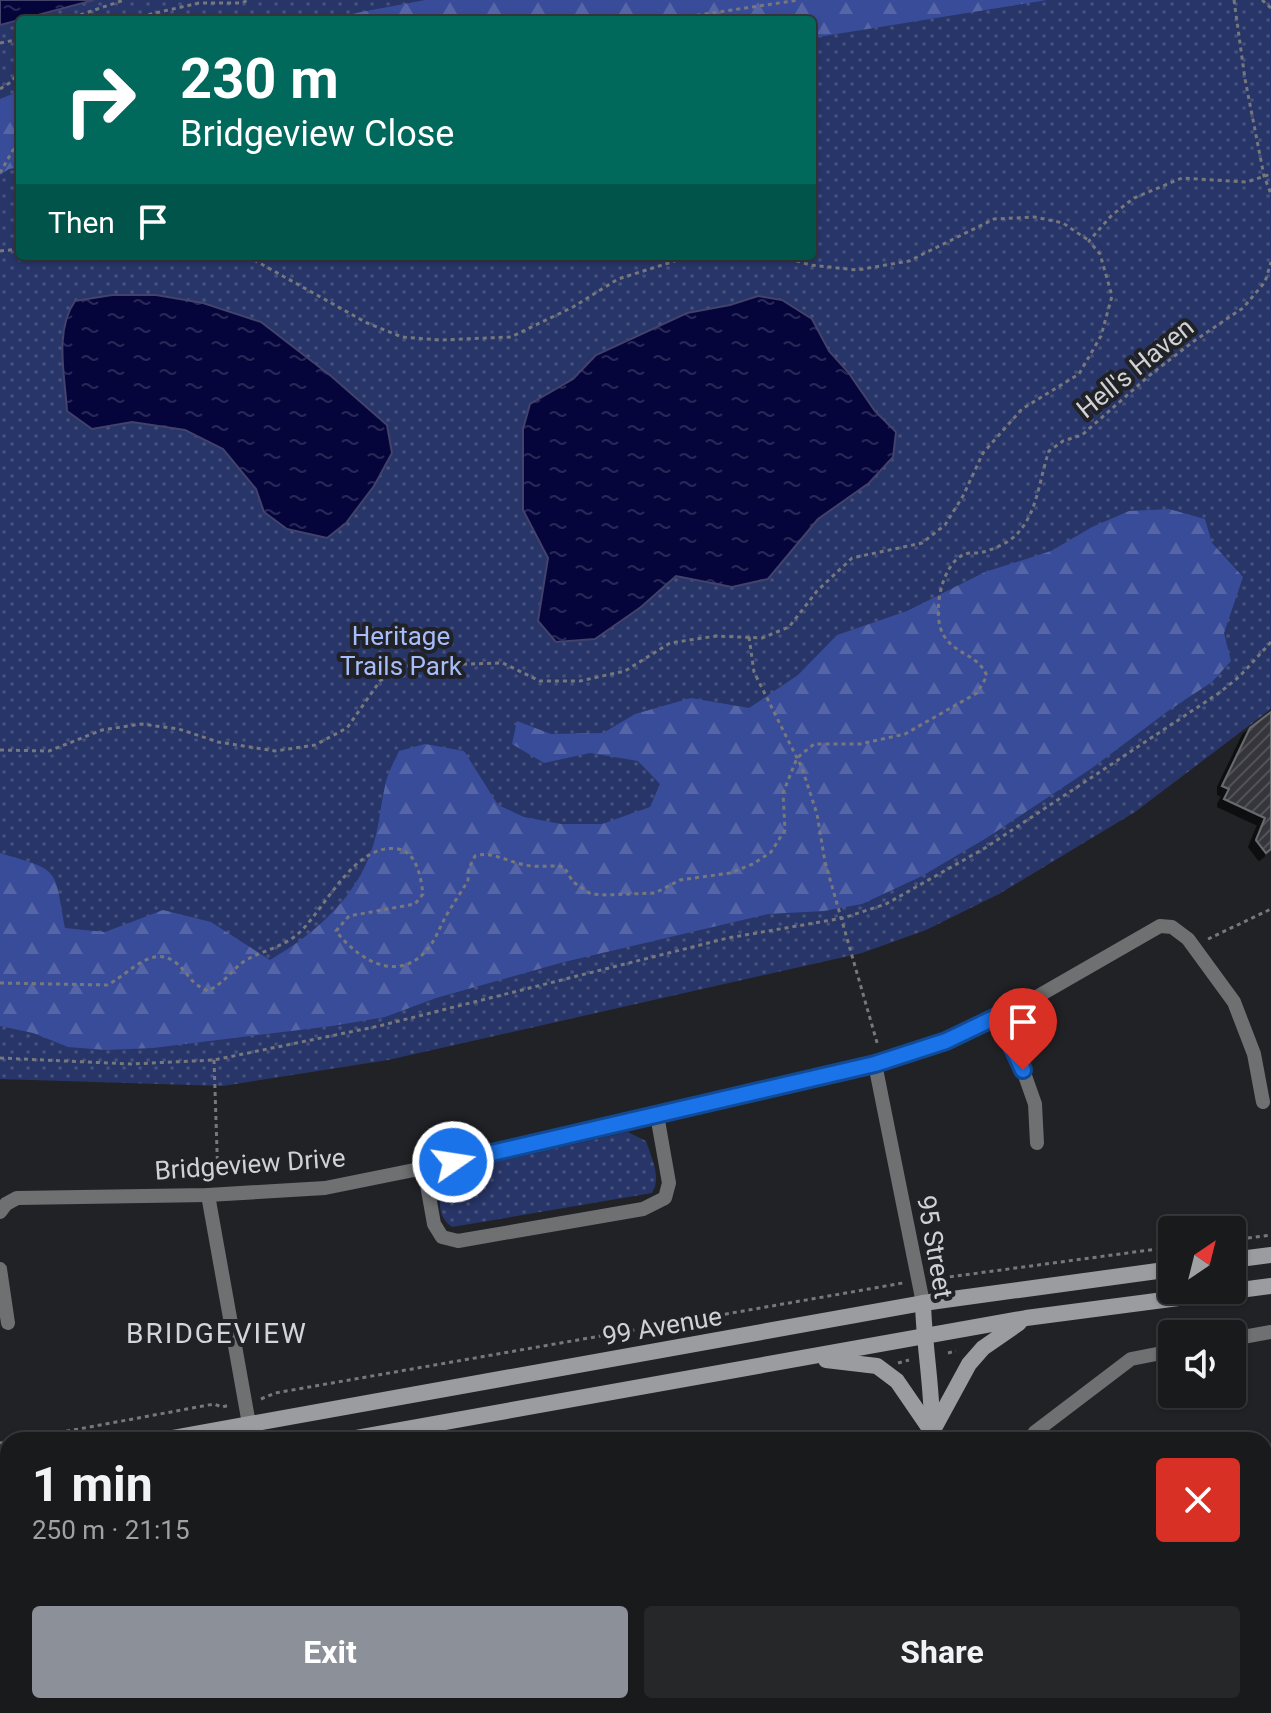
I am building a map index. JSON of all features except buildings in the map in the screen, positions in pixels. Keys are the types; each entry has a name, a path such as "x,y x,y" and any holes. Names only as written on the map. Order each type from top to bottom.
{"main road":[{"path":"1246,1258 1271,1255"},
{"name":"99 Avenue","path":"205,1432 923,1303 1158,1271"},
{"path":"389,1432 1026,1318 1271,1286"},
{"name":"95 Street","path":"923,1303 924,1337 932,1387 932,1432"},
{"path":"934,1432 969,1364 983,1348 1026,1318"},
{"path":"807,1358 877,1366 897,1381 929,1432"}],"street":[{"name":"Bridgeview Drive","path":"0,1212 17,1198 325,1188 424,1168 879,1062 946,1041 998,1016 1160,926 1172,927 1182,933 1234,1002 1254,1054 1263,1102"},
{"path":"998,1016 1035,1104 1037,1143"},
{"name":"95 Street","path":"879,1062 923,1303"},
{"path":"424,1168 434,1224 442,1237 458,1241 643,1209 665,1198 669,1183 657,1115"},
{"path":"213,1194 249,1424"},
{"path":"0,1269 8,1323"},
{"path":"1246,1336 1271,1332"},
{"path":"1035,1432 1131,1359 1158,1354"}],"path":[{"path":"77,16 124,0"},
{"path":"142,16 199,3 242,3 248,0"},
{"path":"692,16 799,0"},
{"path":"1234,0 1245,79 1264,176 1271,194"},
{"path":"1262,0 1271,8"},
{"path":"0,89 16,76"},
{"path":"0,173 16,148"},
{"path":"1089,241 1112,215 1134,198 1182,178 1247,182 1271,174"},
{"path":"0,750 49,751 102,730 141,724 179,729 218,742 275,751 315,745 347,728 380,681 405,666 503,663 540,681 580,681 625,671 670,643 716,636 762,638 789,627 817,591 852,558 922,543 945,525 983,453 1022,409 1079,374 1101,336 1112,296 1100,254 1089,241 1063,223 1035,217 994,219 909,261 857,270 810,265 794,260"},
{"path":"254,260 367,323 402,337 440,340 511,337 573,307 618,279 678,260"},
{"name":"Hell's Haven","path":"797,758 814,744 860,744 905,734 977,693 987,676 982,664 955,648 943,635 936,609 942,586 954,564 963,554 981,553 1014,537 1031,514 1049,451 1063,441 1082,435 1161,366 1243,308 1265,282 1271,262"},
{"path":"749,637 754,672 797,758 817,814 825,862 843,918 879,1062"},
{"path":"0,1058 131,1064 214,1060 379,1026 728,938 843,918 886,904 985,848 1219,693 1240,676 1271,642"},
{"path":"0,983 107,985 147,958 163,957 176,963 194,985 208,991 223,984 245,961 282,945 301,931 363,857 383,847 403,849 413,860 421,877 423,894 415,904 349,916 336,931 345,942 380,966 402,968 431,945 468,880 475,856 483,853 532,867 564,867 573,882 591,894 607,895 655,893 680,880 730,873 753,864 771,852 785,830 783,793 797,758"},
{"path":"1195,948 1271,909"},
{"path":"213,1194 214,1060"},
{"path":"1246,1238 1271,1235"},
{"path":"945,1277 1158,1249"},
{"path":"268,1398 275,1393 888,1286"},
{"path":"948,1353 956,1351"},
{"path":"901,1361 909,1360"},
{"path":"62,1432 214,1404 222,1407"}],"green space":[{"name":"Heritage Trails Park","path":"94,0 1271,0 1271,709 1135,812 999,894 926,930 862,953 388,1060 223,1086 0,1079 0,25 16,21 16,260 816,260 816,16 34,16"},
{"path":"425,0 1047,0 816,37 816,16 340,16"},
{"path":"16,93 16,168 0,175 0,99"},
{"path":"1169,509 1205,519 1212,543 1243,577 1224,633 1231,661 1212,682 1092,768 988,837 922,876 862,904 824,911 768,914 564,962 436,998 385,1017 332,1026 153,1048 106,1050 68,1047 33,1033 0,1026 0,853 34,864 51,874 59,893 65,928 105,932 163,910 211,922 270,960 321,923 361,875 376,835 387,777 399,751 425,744 464,751 498,805 524,817 561,824 602,824 650,807 660,784 638,761 590,753 544,763 512,744 517,721 551,734 603,733 635,714 691,698 749,708 798,675 837,635 907,611 985,572 1051,551 1092,527 1129,511"},
{"path":"628,1132 646,1141 656,1174 652,1193 452,1227 445,1221 440,1206 443,1189 460,1170"}],"water":[{"path":"0,0 94,0 34,16 16,16 16,21 0,25"},
{"path":"112,295 156,295 203,303 261,322 331,376 387,425 392,453 374,486 346,523 327,538 287,529 264,512 256,489 223,449 185,430 132,422 92,429 67,411 62,354 69,313 75,301"},
{"path":"758,296 782,300 812,319 829,351 875,411 896,432 893,457 869,483 818,519 768,579 732,587 676,576 641,607 595,639 556,642 538,621 548,558 523,510 523,429 530,404 573,379 596,355 687,313"}],"district":[{"name":"BRIDGEVIEW","path":"217,1333"}],"route":[{"path":"453,1162 875,1064 946,1041 998,1016 1023,1070"}]}
